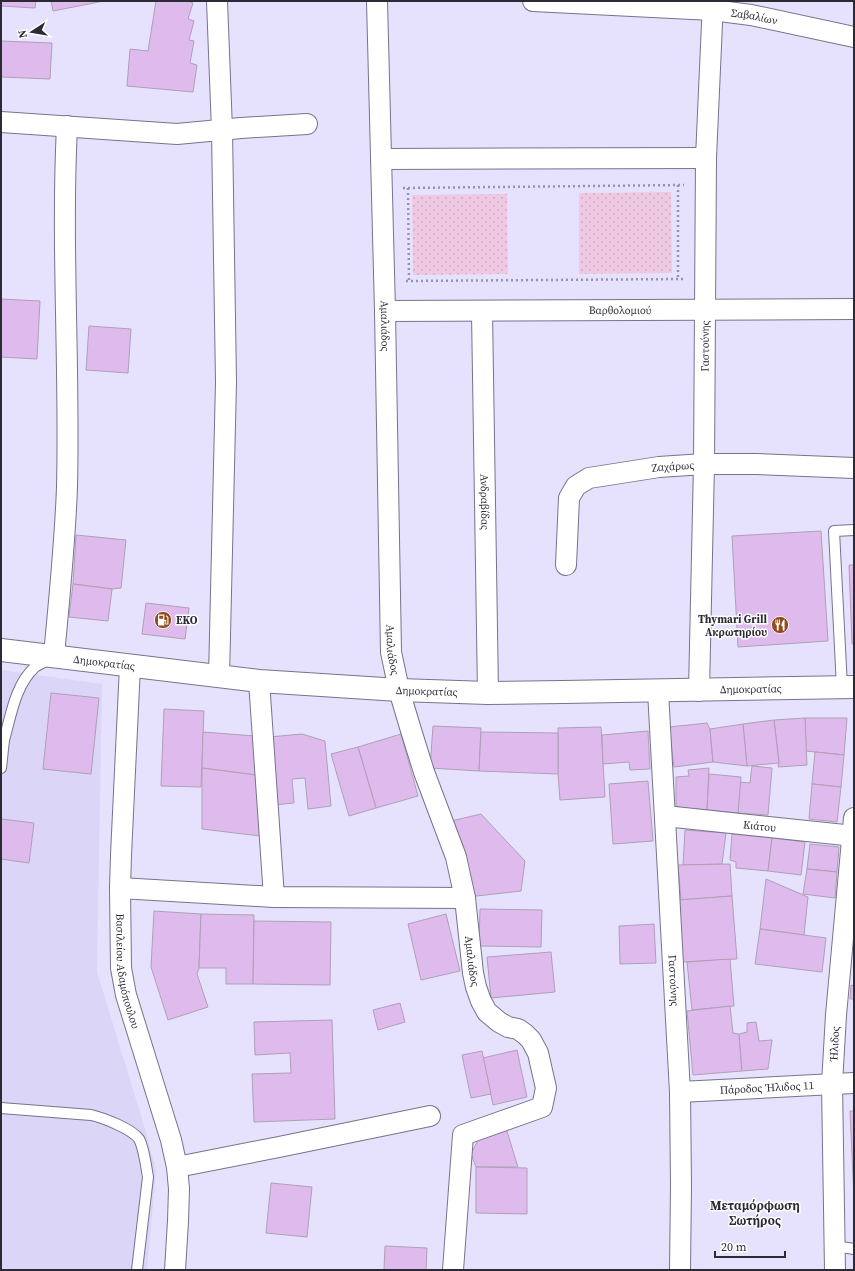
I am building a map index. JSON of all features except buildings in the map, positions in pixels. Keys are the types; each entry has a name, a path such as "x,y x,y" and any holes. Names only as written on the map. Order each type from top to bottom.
{"main road":[{"name":"Δημοκρατίας","path":"1,650 259,681 398,690 488,693 848,687"}],"street":[{"path":"217,1 222,130 226,382 220,677"},
{"name":"Αμαλιάδος","path":"377,1 382,160 391,652 398,690 424,772 456,857 465,898 473,973 476,987 487,1012 508,1027 518,1029 531,1040 538,1053 546,1088 542,1107 462,1135 453,1270"},
{"name":"Σαβαλίων","path":"533,1 712,5 854,37"},
{"name":"Γαστούνης","path":"699,690 704,464 706,158 712,5"},
{"path":"1,122 177,134 307,124"},
{"path":"54,656 62,572 67,487 65,185 67,126"},
{"path":"382,160 706,158"},
{"name":"Βαρθολομιού","path":"385,311 482,312 854,309"},
{"name":"Ανδραβίδας","path":"482,312 488,693"},
{"name":"Ζαχάρως","path":"566,565 569,498 576,486 589,478 660,467 704,464 755,464 854,468"},
{"name":"Βασιλείου Αδαμόπουλου","path":"130,666 120,888 121,954 124,988 172,1140 177,1167 179,1216 175,1270"},
{"path":"259,681 274,897"},
{"name":"Γαστούνης","path":"658,691 680,1092 680,1270"},
{"name":"Κιάτου","path":"665,816 853,830"},
{"name":"Ήλιδος","path":"835,1270 844,1248 832,1084 836,1015 853,830"},
{"path":"120,888 274,897 465,898"},
{"name":"Πάροδος Ήλιδος 11","path":"680,1092 854,1083"},
{"path":"177,1167 430,1116"}],"lane":[{"path":"848,687 834,531 854,530"},
{"path":"1,768 4,740 16,698 25,678 36,666 54,656"},
{"path":"1,726 4,740"},
{"path":"1,1108 100,1117 133,1133 140,1140 148,1176 137,1270"}],"path":[{"path":"678,185 678,279"},
{"path":"397,188 689,185"},
{"path":"408,188 409,281"},
{"path":"402,281 686,280"}],"shaded area":[{"path":"671,192 672,273 579,274 579,193"},
{"path":"507,194 508,274 413,275 412,195"},
{"path":"1,670 102,684 97,972 146,1132 156,1171 147,1270 1,1270"}],"place":[{"name":"EKO","path":"163,620"},
{"name":"Thymari Grill Ακρωτηρίου","path":"780,625"}],"district":[{"name":"Μεταμόρφωση Σωτήρος","path":"755,1212"}]}
